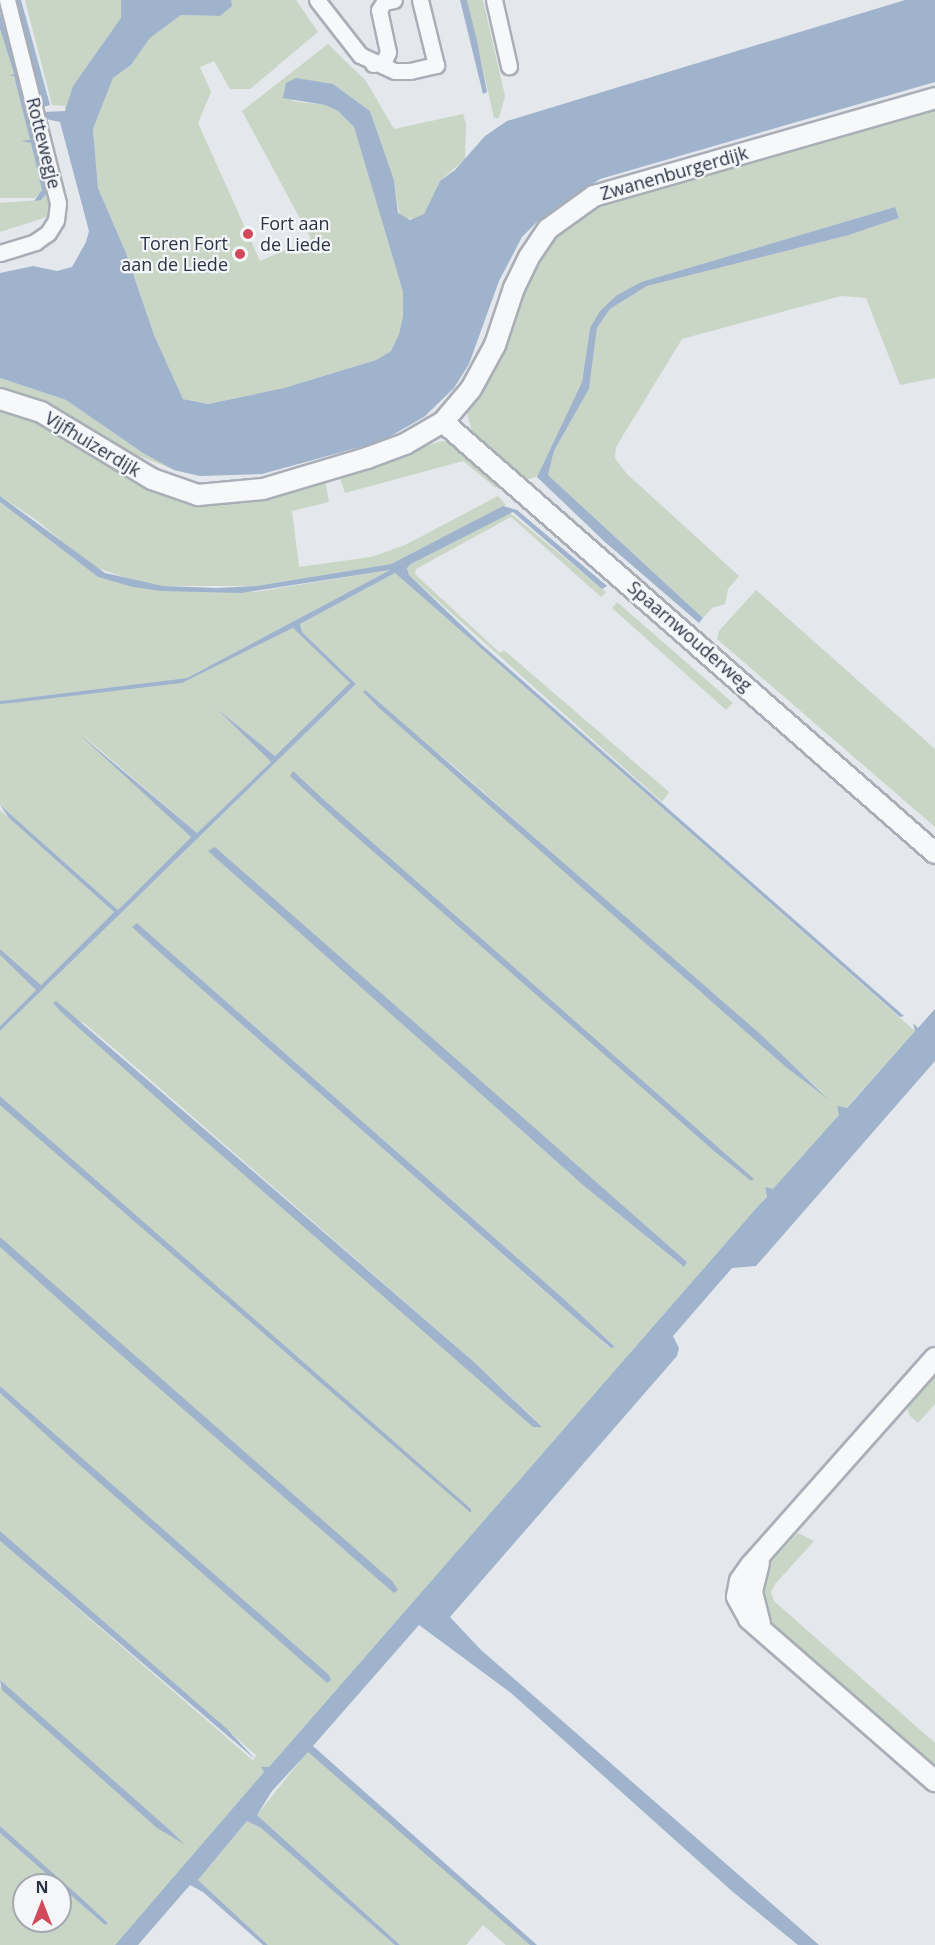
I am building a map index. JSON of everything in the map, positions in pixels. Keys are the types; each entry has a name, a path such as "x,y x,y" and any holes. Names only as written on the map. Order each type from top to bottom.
{"street":[{"name":"Rottewegje","path":"0,253 35,242 48,233 56,220 58,203 7,0"},
{"path":"318,0 349,46 373,64 395,71 436,65 420,0"},
{"path":"373,64 384,61 388,52 379,10 384,2 394,0"},
{"path":"494,0 509,66"},
{"name":"Zwanenburgerdijk","path":"152,479 198,495 263,489 367,458 405,444 443,422 471,388 495,345 514,288 529,257 548,229 594,196 935,98"},
{"name":"Vijfhuizerdijk","path":"0,399 41,411 152,479"},
{"name":"Spaarnwouderweg","path":"443,422 935,853"},
{"path":"935,1358 760,1557 752,1592 762,1629 935,1781"}],"green space":[{"path":"25,0 128,0 129,8 65,111 65,106 52,105"},
{"path":"231,0 296,0 318,32 250,89 230,89 214,61 200,67 211,92 198,123 260,261 311,239 242,111 328,44 366,81 394,129 463,114 466,124 465,159 440,181 424,214 417,219 400,218 394,180 370,111 333,84 291,101 325,105 338,111 354,127 403,292 403,316 399,334 391,351 376,360 284,388 208,404 183,399 154,335 126,253 98,188 93,129 113,78 131,65 150,38 181,15 220,16 231,6"},
{"path":"467,0 483,0 505,96 499,118 494,118"},
{"path":"0,22 42,183 41,194 34,198 0,198"},
{"path":"935,104 935,378 900,385 866,298 841,296 682,339 616,447 615,458 626,473 739,576 728,589 725,604 712,608 703,618 548,475 554,451 589,389 597,328 610,309 647,286 849,235 899,218 895,207 641,282 617,295 590,328 582,382 537,477 521,481 473,438 467,412 495,363 526,278 548,242 562,228 629,192"},
{"path":"48,192 50,216 0,232 0,203 41,200"},
{"path":"0,378 66,400 143,453 180,472 129,452 42,404 0,392"},
{"path":"0,409 47,427 140,485 168,496 187,500 325,479 329,502 292,511 299,567 371,557 405,545 498,496 506,505 391,564 256,586 163,586 135,581 92,566 35,519 0,496"},
{"path":"441,441 453,443 503,481 496,488 463,461 345,493 339,475"},
{"path":"0,502 98,577 154,590 255,592 390,570 187,678 0,701"},
{"path":"509,512 606,592 601,597 511,517 416,569 415,574 500,653 504,650 669,792 662,802 409,575 407,568 411,564"},
{"path":"395,573 915,1031 773,1190 765,1188 767,1197 269,1767 262,1767 264,1772 115,1945 0,1945 0,1833 46,1873 12,1873 12,1933 72,1933 72,1896 105,1925 108,1923 72,1891 72,1873 52,1873 0,1826 0,1686 182,1841 0,1681 0,1541 254,1761 256,1755 0,1531 0,1393 327,1682 331,1680 0,1386 0,1247 342,1548 397,1590 0,1238 0,1103 471,1512 0,1096 0,1031 356,684 302,632 300,624","holes":["363,692 455,767 828,1097 698,990","354,832 699,1133 719,1155 596,1044","215,847 626,1215 686,1263 681,1265 584,1186 213,855","137,923 565,1300 615,1347 610,1348 535,1283 135,929","62,1012 85,1024 124,1057 474,1362 540,1424 377,1289"]},
{"path":"756,590 935,749 935,827 717,639 719,631"},
{"path":"617,602 733,703 726,710 612,608"},
{"path":"293,628 350,681 349,685 275,756 216,708 271,762 197,833 79,732 191,837 118,910 0,805 0,704 182,683"},
{"path":"0,810 114,912 41,985 0,949"},
{"path":"0,955 36,990 0,1026"},
{"path":"935,1373 935,1404 918,1423 909,1415 907,1407"},
{"path":"798,1533 814,1541 776,1583 771,1592 774,1601 935,1743 935,1768 769,1624 758,1595 763,1569"},
{"path":"307,1752 310,1752 530,1945 506,1945 483,1925 466,1945 400,1945 257,1815"},
{"path":"247,1821 261,1828 395,1945 268,1945 198,1880"}],"water":[{"path":"13,0 21,0 50,105 43,107"},
{"path":"121,0 231,0 232,6 220,16 181,15 150,38 131,65 113,78 93,129 98,188 126,253 154,335 183,399 208,404 284,388 376,360 391,351 399,334 403,316 403,292 354,127 338,111 325,105 283,98 286,83 296,78 333,84 370,111 394,180 398,213 410,220 424,214 440,181 455,170 485,136 507,121 905,0 935,0 935,82 600,179 538,221 522,237 499,281 469,364 454,388 424,417 382,441 262,474 200,476 174,470 143,453 66,400 0,378 0,273 33,266 57,271 72,267 86,242 89,231 60,122 46,119 44,112 65,111 73,86 121,18"},
{"path":"460,0 467,0 487,92 483,94"},
{"path":"0,12 45,176 48,192 41,200 34,201 42,190 31,143 21,141 30,140 14,76 9,76 14,74 0,28"},
{"path":"895,207 899,218 849,235 647,286 610,309 597,328 589,389 554,451 548,475 703,618 699,623 605,542 537,477 582,382 590,328 600,311 617,295 641,282"},
{"path":"0,496 105,573 163,586 216,588 256,586 391,564 503,506 517,510 607,586 602,589 513,512 411,564 407,568 409,575 482,645 904,1016 900,1017 395,573 300,624 302,632 356,684 0,1031 0,1026 36,990 0,955 0,949 41,985 114,912 9,818 0,805 118,910 191,837 78,733 197,833 271,762 216,708 275,756 350,683 293,628 182,683 12,703 0,704 0,701 187,678 390,570 241,593 161,591 133,587 98,577 0,502"},
{"path":"365,690 759,1033 828,1099 786,1067 579,885 378,707 363,692"},
{"path":"293,771 754,1179 751,1181 714,1151 334,817 290,776"},
{"path":"215,847 687,1262 684,1267 584,1186 208,851"},
{"path":"137,923 565,1300 615,1347 611,1348 580,1322 156,949 132,927"},
{"path":"56,1001 474,1362 542,1427 533,1427 187,1125 61,1012 53,1003"},
{"path":"935,1009 935,1061 756,1266 732,1268 673,1336 679,1348 677,1356 450,1617 481,1650 819,1945 798,1945 733,1892 511,1693 419,1625 313,1746 537,1945 530,1945 308,1752 272,1791 257,1815 400,1945 395,1945 261,1828 247,1821 198,1880 268,1945 263,1945 203,1892 190,1885 138,1945 115,1945 264,1772 261,1767 269,1767 767,1197 765,1187 773,1189 839,1115 837,1106 847,1108 915,1031 913,1023 918,1028"},
{"path":"0,1096 471,1509 471,1513 0,1105"},
{"path":"0,1237 392,1581 398,1590 394,1593 104,1340 0,1247"},
{"path":"0,1386 329,1675 331,1680 327,1683 75,1461 0,1393"},
{"path":"0,1531 227,1729 256,1760 0,1541"},
{"path":"0,1680 184,1844 157,1828 2,1690"},
{"path":"0,1826 53,1873 46,1873 0,1833"},
{"path":"72,1890 108,1923 105,1925 72,1896"}],"place":[{"name":"Fort aan de Liede","path":"248,234"},
{"name":"Toren Fort aan de Liede","path":"240,254"}]}
